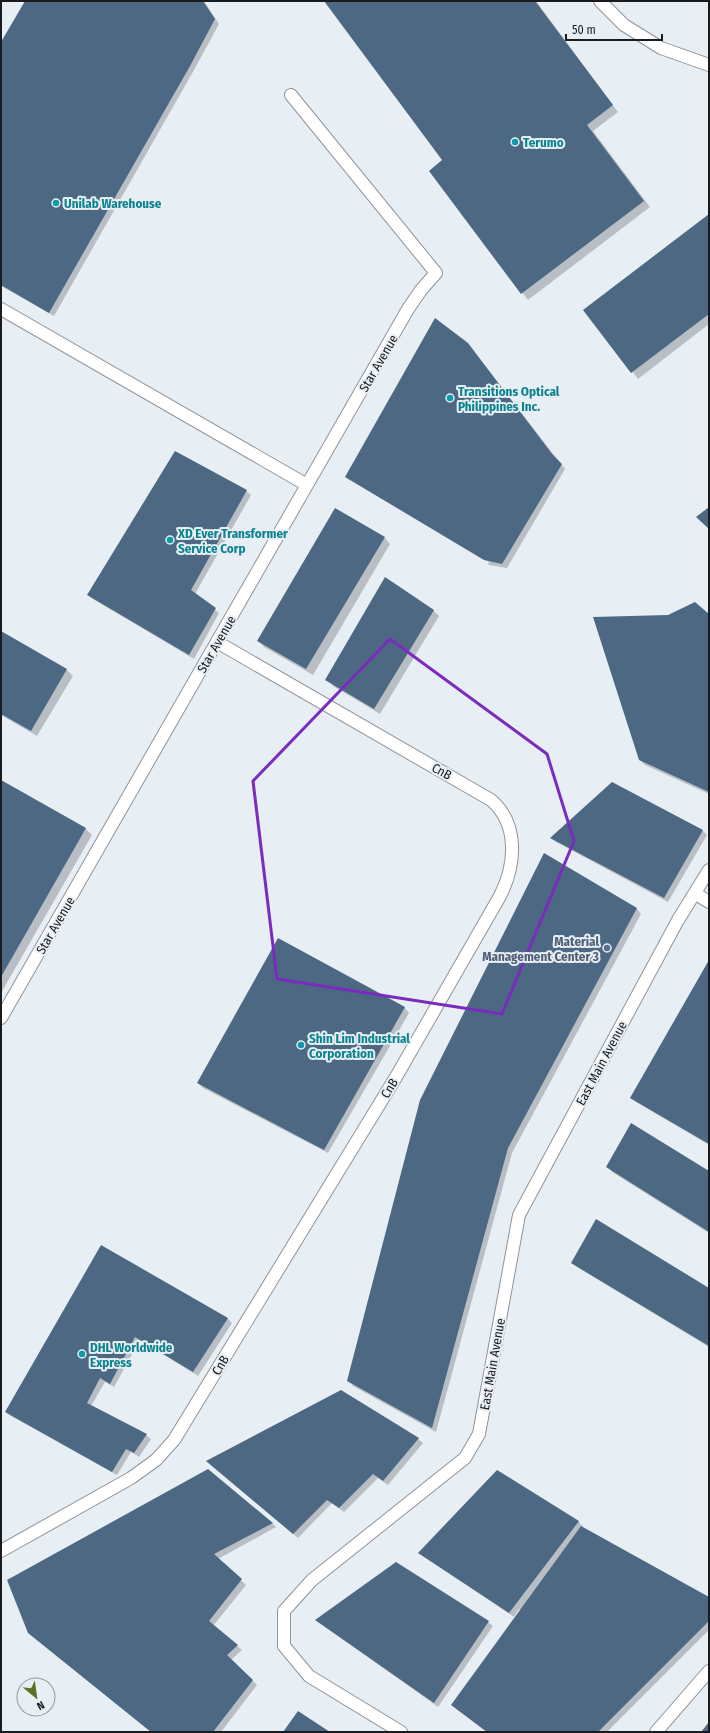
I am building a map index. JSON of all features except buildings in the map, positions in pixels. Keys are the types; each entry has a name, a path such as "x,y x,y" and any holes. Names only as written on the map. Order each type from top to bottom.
{"street":[{"path":"600,1 624,25 661,48 709,65"},
{"name":"Star Avenue","path":"1,1018 414,299 436,273 291,95"},
{"path":"1,308 307,485"},
{"name":"CnB","path":"1,1551 131,1478 156,1460 174,1440 396,1077 500,896 510,869 513,850 511,834 502,813 491,800 217,642"},
{"name":"East Main Avenue","path":"401,1732 309,1676 284,1646 284,1611 312,1580 465,1458 479,1434 519,1215 678,920 696,894 709,870"},
{"path":"696,894 709,902"},
{"path":"656,1732 709,1671"}],"highlighted area":[{"path":"390,639 547,754 574,841 502,1014 277,979 253,781"}],"place":[{"name":"Terumo","path":"515,142"},
{"name":"Unilab Warehouse","path":"56,203"},
{"name":"Transitions Optical Philippines Inc.","path":"450,398"},
{"name":"XD Ever Transformer Service Corp","path":"170,540"},
{"name":"Material Management Center 3","path":"607,948"},
{"name":"Shin Lim Industrial Corporation","path":"301,1045"},
{"name":"DHL Worldwide Express","path":"82,1354"}]}
